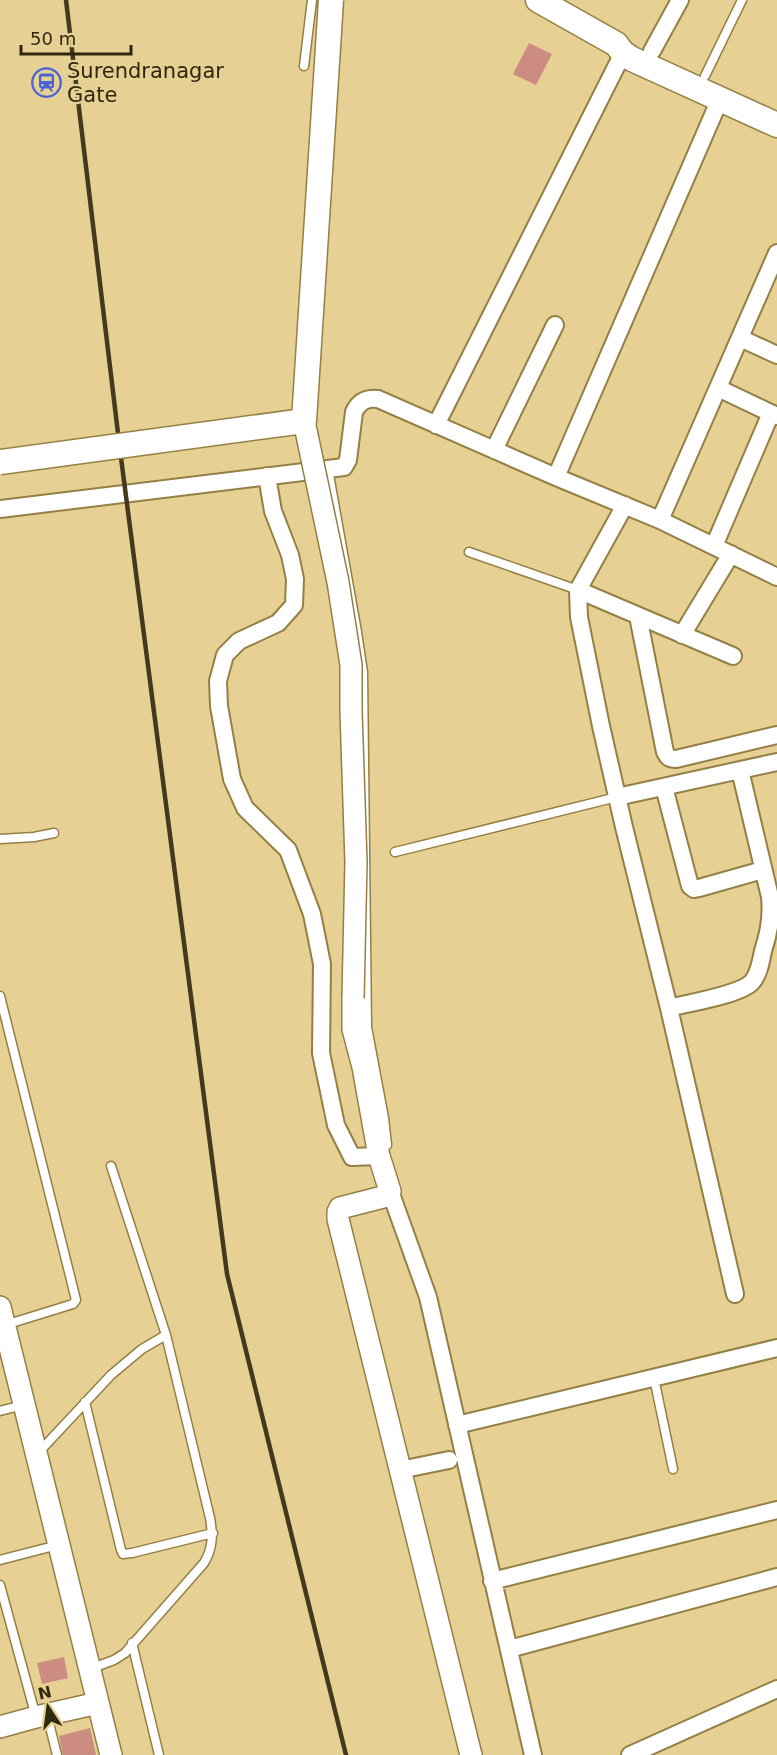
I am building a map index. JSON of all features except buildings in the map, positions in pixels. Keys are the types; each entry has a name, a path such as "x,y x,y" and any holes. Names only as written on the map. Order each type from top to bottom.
{"main road":[{"path":"0,462 304,421 331,0"},
{"path":"538,0 622,47 632,59 777,125"},
{"path":"622,47 637,44 777,111"}],"street":[{"path":"436,424 622,47 552,0"},
{"path":"652,51 680,0"},
{"path":"556,477 720,99"},
{"path":"660,520 777,253"},
{"path":"494,450 555,325"},
{"path":"740,338 777,355"},
{"path":"714,546 774,414 718,387"},
{"path":"0,510 344,467 347,464 354,412 361,402 370,398 378,399 660,520 777,577"},
{"path":"304,421 338,582 351,665 356,862 354,1029 379,1156 428,1297 533,1755"},
{"path":"267,476 273,511 290,555 295,579 294,605 278,622 239,641 225,655 218,681 219,706 232,779 245,808 288,850 312,914 322,964 321,1053 336,1125 352,1157 379,1156"},
{"path":"625,505 578,590 579,617 617,797 669,1008 735,1294"},
{"path":"682,635 731,554"},
{"path":"578,590 733,656"},
{"path":"638,616 665,752 668,757 676,759 777,735"},
{"path":"617,797 777,762"},
{"path":"669,1008 737,991 752,982 757,975 769,932 771,911 764,870 740,770"},
{"path":"664,787 690,886 694,889 699,888 764,870"},
{"path":"390,1191 383,1197 340,1208 338,1212 471,1755"},
{"path":"2,1316 111,1755"},
{"path":"458,1425 777,1348"},
{"path":"400,1470 449,1460"},
{"path":"492,1581 777,1510"},
{"path":"509,1649 777,1577"},
{"path":"630,1755 777,1689"},
{"path":"0,1727 98,1703"}],"lane":[{"path":"304,66 312,0"},
{"path":"705,76 742,0"},
{"path":"328,469 363,672 367,1027 384,1118 387,1152 379,1156"},
{"path":"469,552 578,590"},
{"path":"395,852 617,797"},
{"path":"0,839 54,833"},
{"path":"0,996 76,1300 73,1304 2,1316"},
{"path":"89,1669 114,1660 125,1653 204,1563 210,1554 213,1533 166,1335 111,1166"},
{"path":"36,1454 128,1359 166,1335"},
{"path":"654,1378 673,1468"},
{"path":"85,1402 123,1554 213,1533"},
{"path":"0,1411 24,1404"},
{"path":"0,1560 59,1545"},
{"path":"0,1585 41,1716 57,1755"},
{"path":"132,1643 159,1755"}],"railway":[{"path":"66,0 120,450 227,1274 346,1755"}],"place":[{"name":"Surendranagar Gate","path":"46,83"}]}
